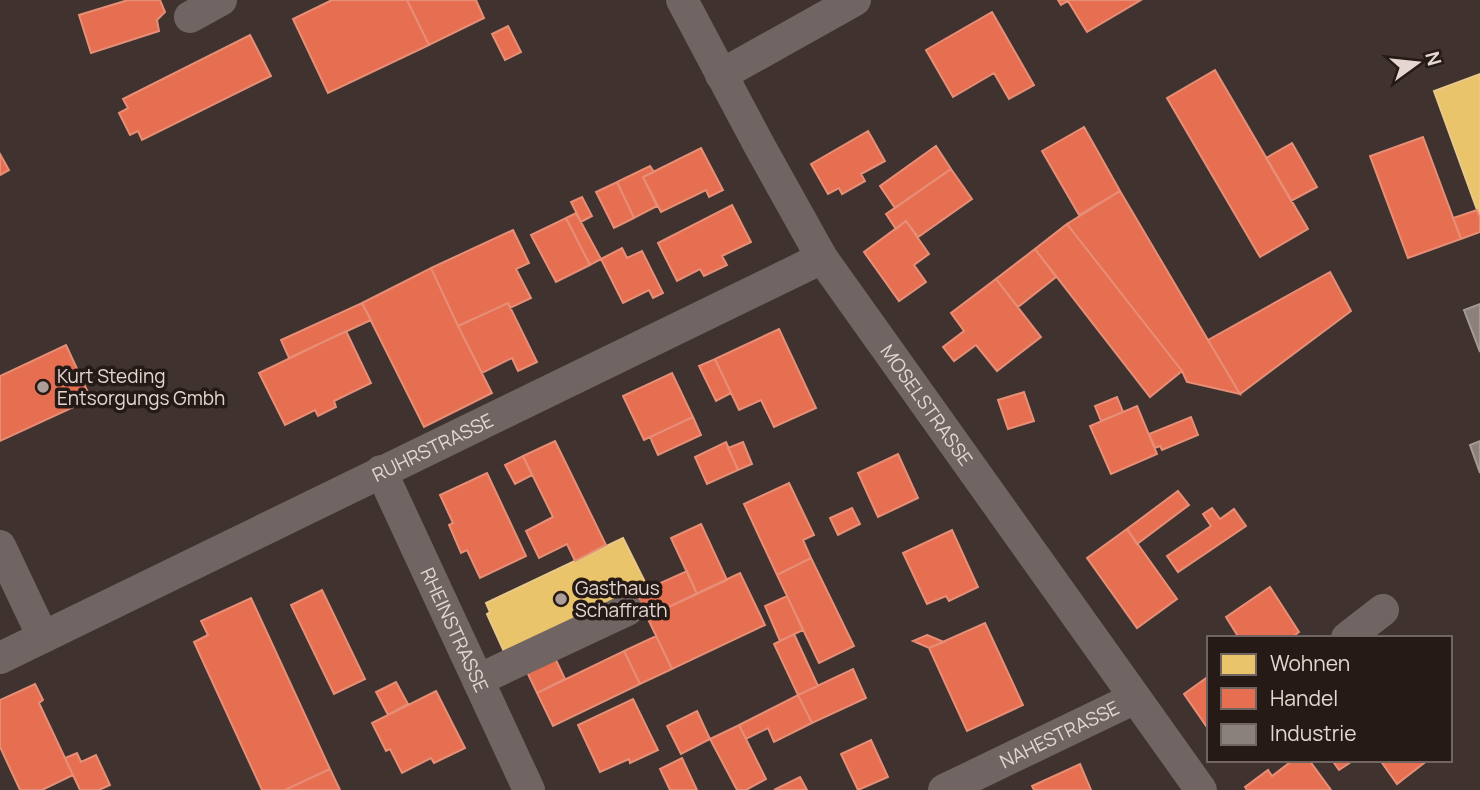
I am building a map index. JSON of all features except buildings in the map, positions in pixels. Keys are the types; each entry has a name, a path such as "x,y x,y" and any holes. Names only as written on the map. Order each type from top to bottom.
{"street":[{"path":"190,17 221,0"},
{"name":"MOSELSTRASSE","path":"682,0 822,258 1135,698 1200,774"},
{"path":"721,75 855,0"},
{"name":"RUHRSTRASSE","path":"0,658 822,258"},
{"name":"RHEINSTRASSE","path":"381,471 528,790"},
{"path":"0,546 43,637"},
{"path":"478,680 627,610"},
{"path":"1350,636 1383,611"},
{"name":"NAHESTRASSE","path":"944,790 1135,698"}],"place":[{"name":"Kurt Steding Entsorgungs Gmbh","path":"43,387"},
{"name":"Gasthaus Schaffrath","path":"561,599"}]}
